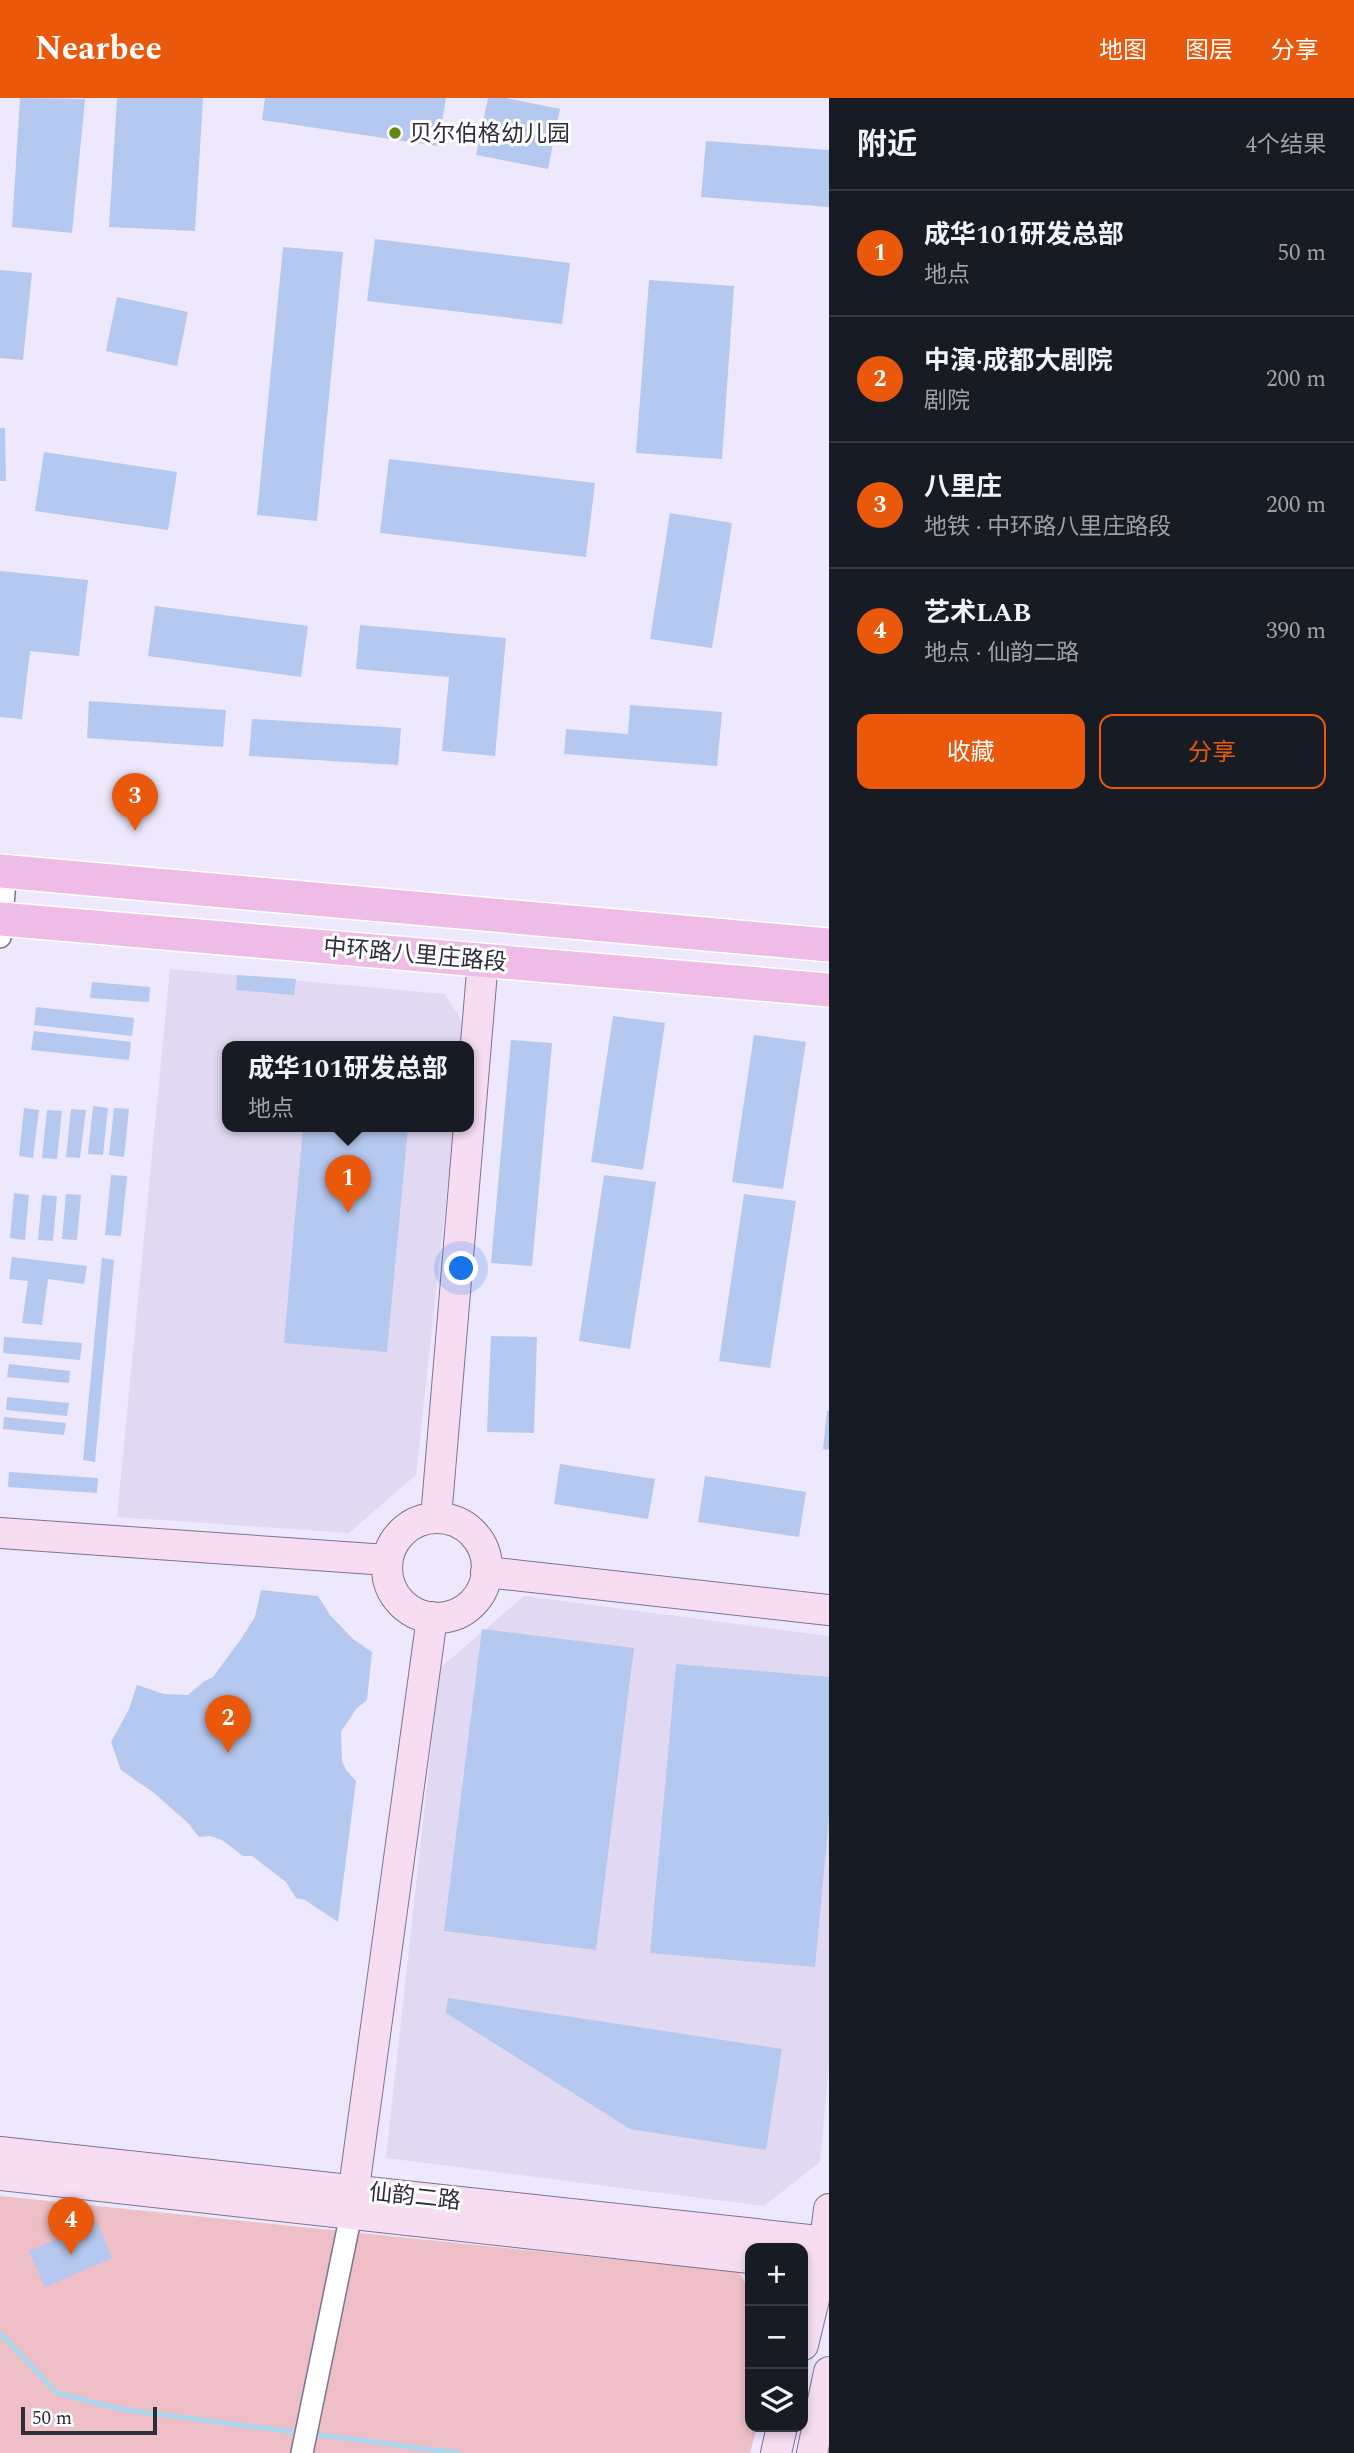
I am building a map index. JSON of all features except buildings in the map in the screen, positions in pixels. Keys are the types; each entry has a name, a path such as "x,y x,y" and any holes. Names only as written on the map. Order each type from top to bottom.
{"main road":[{"name":"中环路八里庄路段","path":"3,871 829,945"},
{"name":"中环路八里庄路段","path":"0,925 483,960 829,990"}],"street":[{"path":"0,925 3,871"},
{"path":"474,1067 483,960"},
{"path":"436,1518 469,1132"},
{"path":"436,1518 453,1520 468,1528 480,1541 486,1572 482,1587 474,1600 462,1610 448,1616 432,1617 417,1614 404,1605 394,1593 387,1577 387,1560 393,1543 404,1530 419,1521 436,1518"},
{"path":"0,1533 387,1560"},
{"path":"486,1572 829,1610"},
{"path":"302,2453 352,2202 432,1617"},
{"name":"仙韵二路","path":"0,2152 745,2257"},
{"name":"仙韵二路","path":"0,2175 352,2202 822,2256"},
{"path":"808,2321 829,2209"},
{"path":"812,2453 829,2372"},
{"path":"776,2453 781,2432"}],"shaded area":[{"path":"170,969 445,994 465,1026 464,1041 222,1041 222,1132 453,1132 416,1475 349,1533 117,1517"},
{"path":"524,1596 829,1636 829,2065 820,2162 764,2206 386,2158 440,1668"},
{"path":"0,2196 739,2272 745,2282 745,2432 756,2432 750,2453 0,2453"}],"waterway":[{"path":"0,2333 57,2393 120,2409 302,2433"},
{"path":"312,2434 458,2453"}],"place":[{"name":"贝尔伯格幼儿园","path":"395,133"},
{"name":"八里庄","path":"135,831"},
{"name":"成华101研发总部","path":"348,1213"},
{"name":"中演·成都大剧院","path":"228,1753"},
{"name":"艺术LAB","path":"71,2255"}]}
